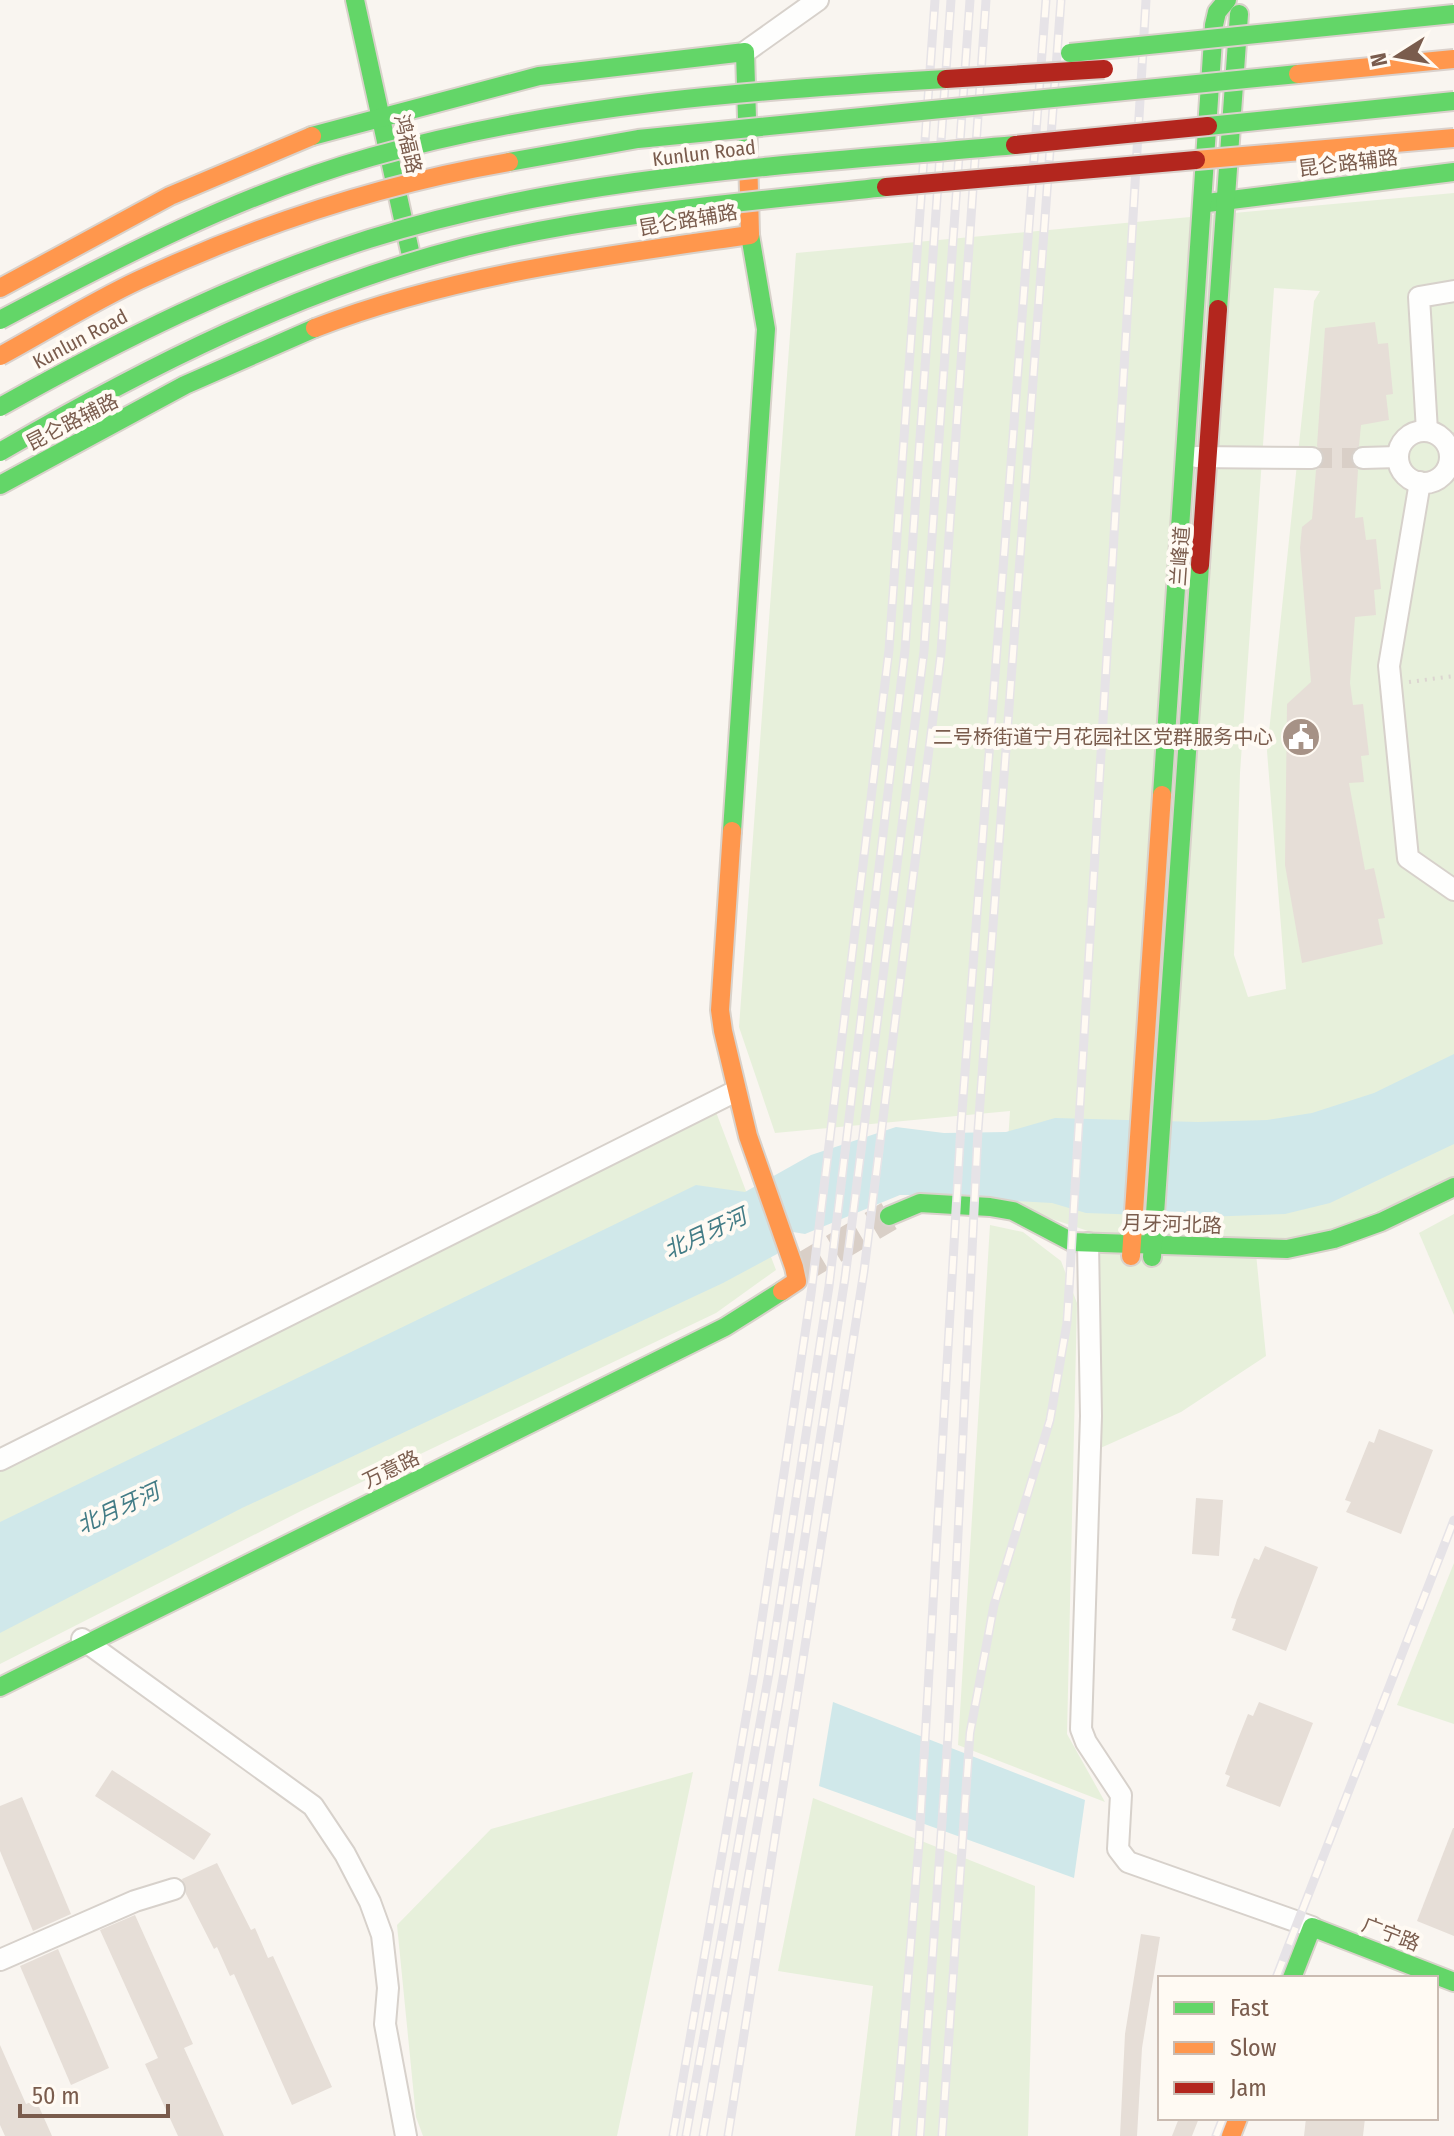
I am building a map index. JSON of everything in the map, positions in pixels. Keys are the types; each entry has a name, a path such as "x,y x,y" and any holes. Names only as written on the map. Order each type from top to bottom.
{"main road":[{"name":"鸿福路","path":"355,0 420,296"},
{"name":"兰峰道","path":"1153,1245 1226,200 1231,1"},
{"name":"兰峰道","path":"1131,1244 1214,25 1231,1"},
{"path":"0,320 122,257 273,191 422,143 549,117 921,68 1454,14"},
{"path":"1188,64 1454,47"},
{"path":"0,288 170,196 312,136 539,76 745,52"},
{"name":"昆仑路辅路","path":"0,485 245,358 379,306 560,263 750,235 745,52"},
{"name":"Kunlun Road","path":"0,356 137,281 241,236 374,190 494,164 654,138 1454,59"},
{"path":"717,94 1125,68"},
{"name":"Kunlun Road","path":"0,407 179,312 249,281 426,223 578,191 723,171 1226,126 1454,101"},
{"path":"989,175 1226,126"},
{"path":"0,452 190,347 326,291 436,255 593,223 844,188 989,175 1228,160 1454,138"},
{"name":"昆仑路辅路","path":"1201,204 1454,172"},
{"path":"578,191 694,184 844,188"},
{"path":"736,1091 727,1068 720,1010 766,329 750,235"},
{"name":"万意路","path":"0,1687 83,1640 720,1319 796,1276 792,1251 761,1176 736,1091"},
{"name":"月牙河北路","path":"1153,1245 1302,1247 1381,1222 1454,1187"},
{"name":"月牙河北路","path":"989,1214 1010,1217 1071,1253 1131,1244 1307,1255 1380,1230 1454,1195"},
{"name":"月牙河北路","path":"939,1212 906,1214 887,1222 920,1203 1002,1208 1088,1249"},
{"name":"万意路","path":"0,1670 83,1640"},
{"path":"1293,1976 1312,1927"},
{"name":"广宁路","path":"1312,1927 1454,1982"}],"street":[{"path":"745,52 818,0"},
{"path":"1427,431 1419,297 1454,291"},
{"path":"1427,431 1442,437 1450,460 1437,480 1420,482 1405,474 1398,457 1404,440 1427,431"},
{"path":"1184,457 1312,458"},
{"path":"1363,458 1398,457"},
{"path":"1420,482 1389,666 1408,858 1454,890"},
{"path":"0,1460 736,1091"},
{"path":"1088,1249 1091,1416 1081,1729 1086,1742 1121,1795 1118,1849 1128,1862 1312,1927"},
{"path":"83,1640 313,1806 345,1854 370,1902 382,1935 388,1988 385,2024 406,2136"},
{"path":"0,1960 135,1901 174,1889"}],"path":[{"path":"1391,684 1454,676"}],"green space":[{"path":"1454,193 1454,1179 1303,1242 1255,1243 1266,1356 1181,1412 1096,1450 1088,1231 1004,1203 1010,1111 775,1133 739,1027 796,253","holes":["1274,288 1320,291 1314,301 1267,751 1286,989 1248,997 1234,955 1240,773"]},
{"path":"716,1112 776,1270 716,1313 301,1511 0,1664 0,1472"},
{"path":"1454,1214 1454,1315 1419,1233"},
{"path":"990,1225 1023,1232 1061,1261 1077,1303 1067,1734 1105,1802 958,1745"},
{"path":"1454,1563 1454,1724 1397,1705"},
{"path":"693,1772 617,2136 423,2136 416,2117 397,1925 491,1829"},
{"path":"813,1798 1035,1886 1028,2136 855,2136 873,1986 778,1971"}],"water":[{"name":"北月牙河","path":"1454,1054 1454,1144 1330,1203 1285,1214 1203,1217 1086,1213 1052,1203 900,1195 805,1234 793,1232 777,1254 723,1283 242,1508 0,1633 0,1522 696,1185 745,1192 811,1155 896,1127 944,1133 1006,1132 1055,1118 1198,1122 1267,1120 1312,1113 1374,1093"},
{"path":"833,1702 1085,1800 1074,1878 819,1786"}],"building":[{"path":"1375,322 1378,344 1388,343 1393,394 1386,395 1389,420 1361,425 1359,446 1350,458 1358,470 1355,518 1363,517 1366,540 1376,539 1381,589 1374,590 1376,615 1355,617 1350,683 1353,705 1363,704 1369,755 1361,756 1364,782 1349,783 1365,870 1374,868 1385,918 1378,919 1383,944 1302,963 1285,865 1287,704 1311,682 1300,548 1302,527 1312,519 1316,470 1325,459 1317,446 1325,328"},
{"path":"1379,1429 1433,1450 1401,1534 1346,1512 1351,1502 1345,1500 1369,1441 1374,1443"},
{"path":"1196,1498 1223,1500 1219,1556 1192,1554"},
{"path":"1265,1546 1318,1567 1286,1651 1232,1630 1236,1619 1231,1618 1237,1600 1254,1558 1259,1560"},
{"path":"1259,1702 1313,1723 1280,1807 1226,1786 1230,1776 1225,1774 1238,1739 1248,1714 1253,1716"},
{"path":"112,1770 211,1834 194,1860 95,1796"},
{"path":"22,1797 71,1914 33,1931 0,1851 0,1806"},
{"path":"1454,1828 1454,1936 1417,1921"},
{"path":"217,1863 251,1930 255,1928 268,1958 273,1956 332,2087 292,2105 234,1974 230,1976 186,1894 182,1879"},
{"path":"135,1915 193,2044 184,2048 224,2136 178,2136 145,2064 158,2058 100,1930"},
{"path":"1141,1934 1160,1937 1142,2048 1137,2136 1120,2136 1125,2034"},
{"path":"58,1949 109,2068 71,2085 20,1966"},
{"path":"0,2045 26,2104 36,2100 52,2136 5,2136 0,2125"},
{"path":"1178,2120 1198,2120 1192,2136 1172,2136"},
{"path":"1306,2120 1365,2120 1363,2136 1304,2136"}],"tunnel":[{"path":"1312,458 1363,458"},
{"path":"795,1272 889,1216"}],"railway":[{"path":"673,2136 754,1672 811,1294 889,650 935,0"},
{"path":"686,2136 769,1673 829,1286 905,650 951,0"},
{"path":"703,2136 785,1667 845,1278 924,651 970,0"},
{"path":"728,2136 864,1271 941,653 986,0"},
{"path":"895,2136 919,1843 961,1125 1046,0"},
{"path":"920,2136 948,1736 978,1130 1061,0"},
{"path":"942,2136 970,1733 994,1605 1050,1420 1067,1323 1146,0"},
{"path":"1277,1976 1454,1520"},
{"path":"1216,2136 1222,2120"}],"traffic: fast":[{"path":"355,0 410,251"},
{"path":"1162,795 1214,25 1217,12 1227,0"},
{"path":"1218,309 1239,14"},
{"path":"1070,53 1454,14"},
{"path":"312,136 539,76 745,52 748,152"},
{"path":"509,162 638,139 1298,74"},
{"path":"0,320 135,250 228,208 371,157 513,124 657,102 801,88 946,79"},
{"path":"1208,126 1454,101"},
{"path":"0,407 134,336 273,273 369,239 447,217 527,200 689,175 1015,145"},
{"path":"1207,203 1454,172"},
{"path":"0,452 111,390 225,333 404,264 465,247 569,225 886,187"},
{"path":"732,831 766,329 750,235"},
{"path":"0,485 185,385 315,328"},
{"path":"1152,1257 1200,565"},
{"path":"889,1216 920,1203 990,1207 1013,1211 1072,1242 1287,1249 1334,1239 1381,1222 1454,1187"},
{"path":"0,1687 725,1327 782,1291"},
{"path":"1293,1976 1312,1927 1454,1982"}],"traffic: slow":[{"path":"1298,74 1454,59"},
{"path":"0,288 170,196 312,136"},
{"path":"1196,160 1454,138"},
{"path":"315,328 368,309 475,280 585,259 750,235 748,152"},
{"path":"0,356 121,289 229,241 367,195 509,162"},
{"path":"1131,1256 1162,795"},
{"path":"732,831 720,1010 748,1136 794,1267 797,1281 782,1291"},
{"path":"1231,2136 1237,2120"}],"traffic: jam":[{"path":"946,79 1104,69"},
{"path":"1015,145 1208,126"},
{"path":"886,187 1196,160"},
{"path":"1200,565 1218,309"}],"place":[{"name":"二号桥街道宁月花园社区党群服务中心","path":"1301,737"}]}
